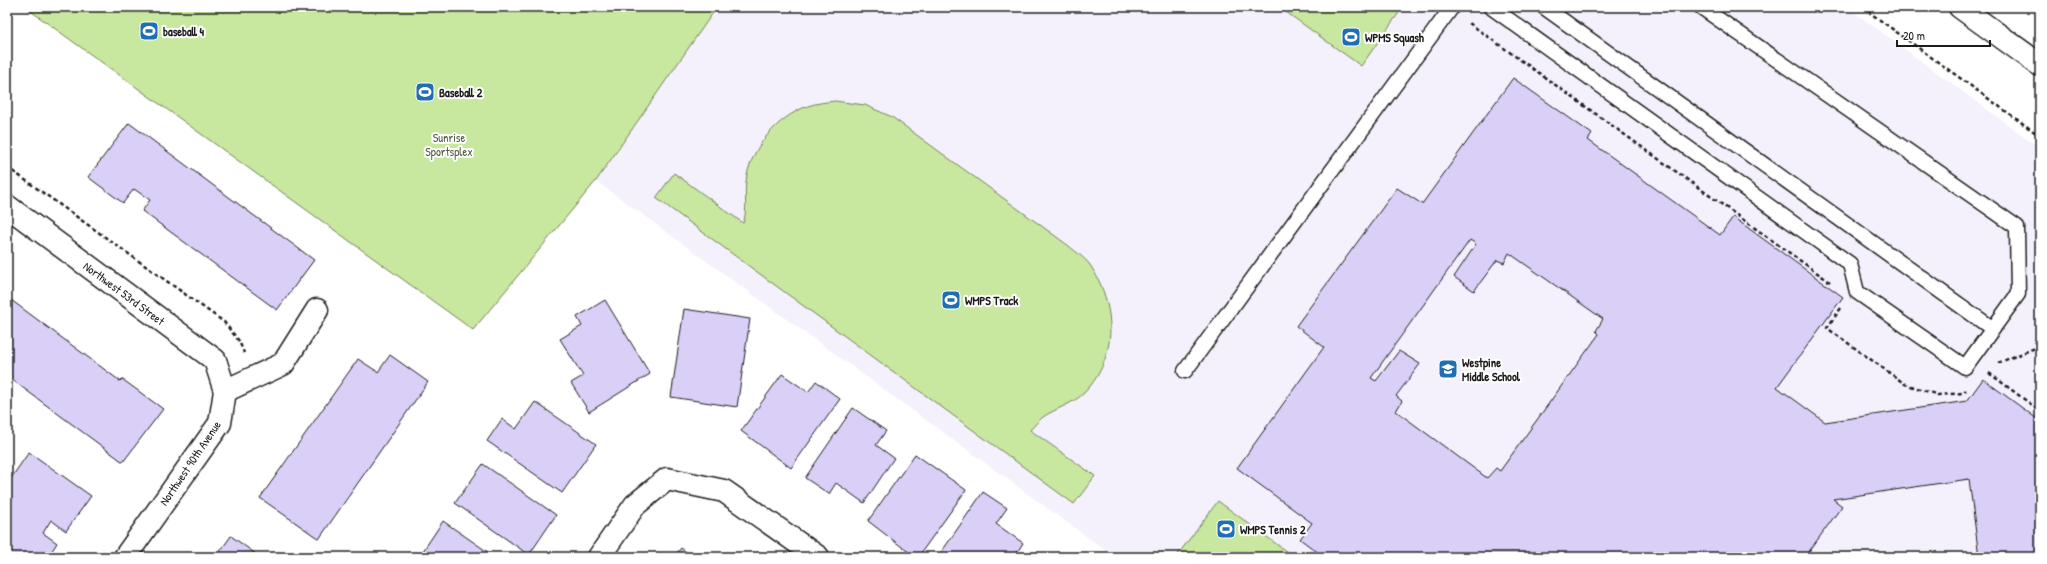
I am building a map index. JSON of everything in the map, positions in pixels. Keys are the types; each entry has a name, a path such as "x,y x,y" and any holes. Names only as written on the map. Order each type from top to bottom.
{"street":[{"path":"1960,7 2040,65"},
{"name":"Northwest 53rd Street","path":"7,206 215,360 225,391"},
{"path":"225,391 283,364 317,310"},
{"name":"Northwest 90th Avenue","path":"125,557 220,423 225,391"},
{"path":"599,557 635,505 667,479 724,491 818,557"}],"lane":[{"path":"1185,371 1452,7"},
{"path":"1492,7 1850,264 1857,292 1965,366 2018,294 2017,227 1701,7"},
{"path":"1544,7 1993,329"}],"path":[{"path":"1862,7 2040,136"},
{"path":"1464,18 1470,24 1837,287"},
{"path":"7,167 224,322 239,340 255,377"},
{"path":"1845,302 1827,328 1905,384 1938,395 1963,393 1968,387"},
{"path":"1997,363 2040,346"},
{"path":"1982,368 2040,412"}],"shaded area":[{"name":"Westpine Middle School","path":"717,7 1847,7 2040,148 2040,557 1115,557 596,181"}],"green space":[{"name":"Sunrise Sportsplex","path":"25,7 717,7 596,181 473,330"},
{"name":"WPMS Squash","path":"1279,7 1403,7 1361,66"},
{"name":"WMPS Track","path":"835,101 865,105 892,117 1083,257 1099,280 1109,313 1110,330 1104,362 1096,378 1081,396 1043,417 1030,430 1095,476 1074,504 656,198 674,173 743,223 745,213 746,181 753,157 759,146 776,126 797,111 811,105"},
{"name":"WMPS Tennis 2","path":"1218,501 1294,557 1176,557"}],"building":[{"name":"Westpine Middle School","path":"1513,78 1592,134 1588,140 1720,235 1733,217 1843,297 1777,387 1825,422 1967,401 1983,379 2040,421 2040,557 1979,557 1969,479 1833,499 1842,506 1805,557 1324,557 1300,539 1312,523 1237,468 1324,347 1296,326 1397,188 1422,204","holes":["1470,240 1476,244 1454,277 1474,291 1497,260 1504,263 1509,253 1603,319 1596,331 1599,334 1500,471 1496,468 1487,478 1396,411 1402,401 1396,396 1420,364 1399,351 1376,381 1371,378"]},
{"path":"129,123 314,260 277,310 142,211 150,200 134,189 123,203 88,177"},
{"path":"7,297 120,381 122,379 163,409 123,462 7,376"},
{"path":"605,300 650,374 589,412 571,383 583,376 560,339 582,326 577,317"},
{"path":"684,309 750,319 737,407 671,397"},
{"path":"390,355 428,382 319,539 260,498 358,359 378,372"},
{"path":"782,374 808,392 816,381 840,399 791,468 741,431"},
{"path":"535,402 596,444 562,493 487,441 502,419 516,429"},
{"path":"853,408 886,431 876,445 894,458 864,503 836,483 829,494 805,478"},
{"path":"29,452 91,496 66,531 51,520 43,533 57,543 48,557 7,557 7,497 10,492 7,490 7,484"},
{"path":"915,454 966,490 918,557 915,557 868,521"},
{"path":"483,464 556,515 529,555 455,503"},
{"path":"983,492 1007,508 996,524 1023,543 1014,557 938,557"},
{"path":"443,521 495,557 419,557"},
{"path":"231,536 260,557 216,557"},
{"path":"681,548 693,557 674,557"}],"place":[{"name":"baseball 4","path":"149,31"},
{"name":"WPMS Squash","path":"1351,37"},
{"name":"Baseball 2","path":"425,92"},
{"name":"WMPS Track","path":"951,300"},
{"name":"Westpine Middle School","path":"1448,369"},
{"name":"WMPS Tennis 2","path":"1226,529"}]}
